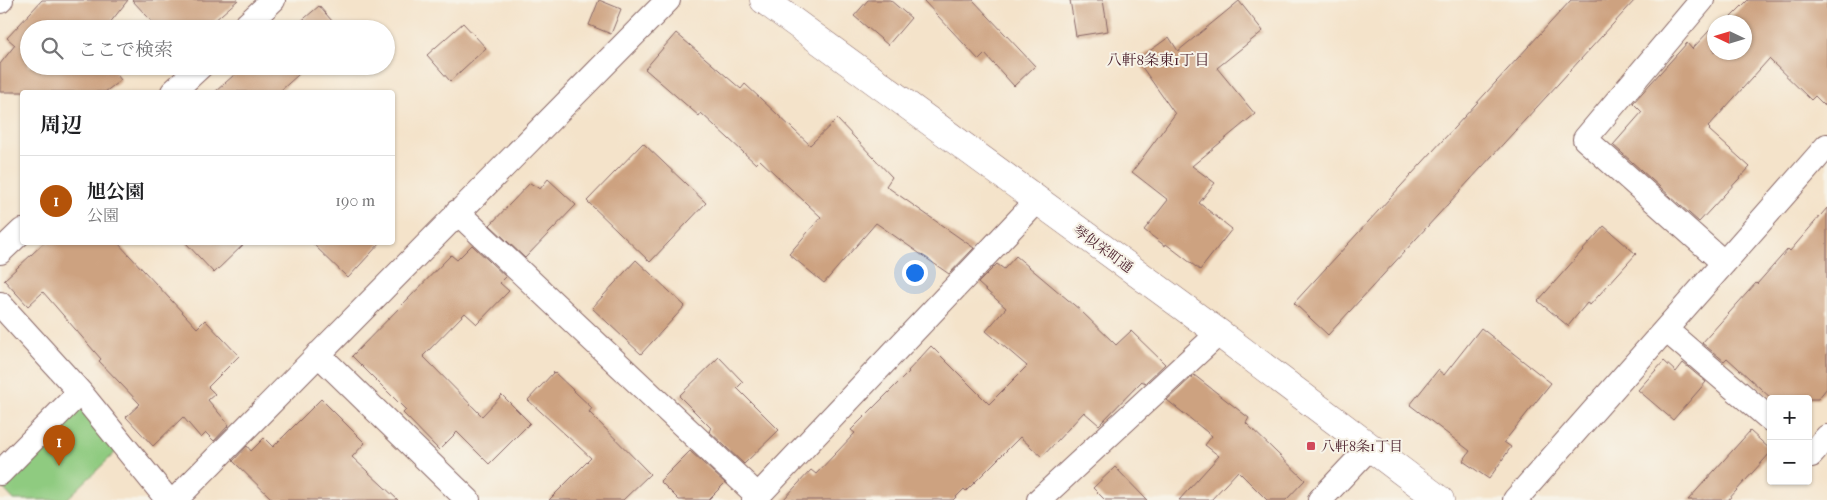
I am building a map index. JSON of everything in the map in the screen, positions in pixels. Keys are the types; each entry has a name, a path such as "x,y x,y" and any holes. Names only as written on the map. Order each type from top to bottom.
{"main road":[{"name":"琴似栄町通","path":"764,0 1219,333 1440,500"}],"street":[{"path":"252,20 273,0"},
{"path":"175,500 668,0"},
{"path":"1702,0 1586,139 1724,264"},
{"path":"175,90 191,75"},
{"path":"1515,500 1827,146"},
{"path":"457,212 756,498 1037,201"},
{"path":"0,252 20,233"},
{"path":"0,304 80,392 168,500"},
{"path":"1666,330 1767,417"},
{"path":"1039,500 1219,333"},
{"path":"318,354 468,500"},
{"path":"0,473 80,392"},
{"path":"1812,454 1827,437"},
{"path":"1320,500 1370,447"}],"green space":[{"path":"79,403 118,450 66,500 14,500 0,485 0,481"}],"building":[{"path":"42,0 128,0 112,20 24,20"},
{"path":"132,0 238,0 215,20 151,20"},
{"path":"599,0 621,9 611,34 589,25"},
{"path":"868,0 890,0 911,18 888,45 854,16"},
{"path":"923,0 973,0 1035,66 1014,86 985,54 979,60"},
{"path":"1070,0 1103,0 1108,31 1076,36"},
{"path":"1571,0 1635,0 1328,335 1294,303"},
{"path":"1748,0 1827,0 1827,108 1815,96 1811,100 1769,59 1708,127 1750,167 1699,222 1613,145 1642,112 1633,103 1687,43 1692,49 1707,33 1707,60 1752,60 1752,15 1733,15"},
{"path":"1239,1 1263,31 1217,68 1255,114 1192,166 1215,183 1199,203 1232,229 1200,270 1144,230 1168,200 1132,172 1175,114 1137,60 1169,37 1178,51"},
{"path":"319,6 331,20 303,20"},
{"path":"463,23 486,48 450,81 427,55"},
{"path":"20,24 20,75 117,75 121,80 108,90 20,90 20,92 0,92 0,64 15,45 7,38"},
{"path":"676,33 741,89 745,84 810,145 837,119 892,177 886,186 974,248 949,274 876,223 824,283 789,254 821,217 760,160 756,164 701,113 699,116 645,69"},
{"path":"234,75 298,75 281,90 217,90"},
{"path":"643,143 706,203 650,262 587,201"},
{"path":"548,179 576,205 525,258 490,225 530,183 540,189"},
{"path":"1827,208 1827,388 1818,399 1812,399 1812,395 1768,395 1727,358 1724,361 1702,343 1788,249 1790,251"},
{"path":"1604,226 1636,254 1590,305 1587,303 1568,326 1538,301"},
{"path":"42,245 120,245 197,328 205,320 239,356 208,387 215,394 208,400 229,425 214,441 206,433 201,438 183,417 153,446 126,417 140,404 99,361 101,359 43,292 28,306 4,280"},
{"path":"188,245 243,245 214,273"},
{"path":"314,245 378,245 348,278"},
{"path":"472,245 506,277 500,283 509,291 477,324 465,313 423,356 482,416 502,395 530,423 489,464 457,432 439,450 403,413 406,410 352,356 451,255 457,260"},
{"path":"1016,256 1080,310 1116,345 1131,331 1165,364 1145,383 1142,381 1099,425 1084,412 1042,457 1020,437 966,491 964,489 953,500 783,500 811,470 816,474 855,433 851,430 909,372 931,346 989,404 1027,366 986,331 1006,308 978,283 997,264 1004,269"},
{"path":"636,260 685,306 641,354 592,308"},
{"path":"1481,328 1551,383 1504,442 1511,447 1489,479 1463,461 1470,451 1410,405 1438,370 1444,375"},
{"path":"719,357 743,382 737,388 779,430 744,464 709,431 711,428 679,396"},
{"path":"1664,361 1676,372 1683,363 1706,382 1673,420 1638,390"},
{"path":"554,372 592,408 589,412 650,474 623,500 549,500 591,458 528,400"},
{"path":"1194,375 1249,418 1246,423 1305,480 1286,500 1267,500 1238,471 1211,500 1179,500 1219,456 1205,445 1212,436 1167,400"},
{"path":"321,399 365,443 352,457 398,500 273,500 233,461 247,446 251,451 264,438 273,447"},
{"path":"1750,431 1767,446 1767,456 1728,500 1688,500"},
{"path":"690,451 725,483 708,500 679,500 660,481"},
{"path":"1115,467 1147,500 1105,500 1093,488"}],"place":[{"name":"八軒8条1丁目","path":"1311,446"},
{"name":"旭公園","path":"59,466"}],"district":[{"name":"八軒8条東1丁目","path":"1158,60"}]}
